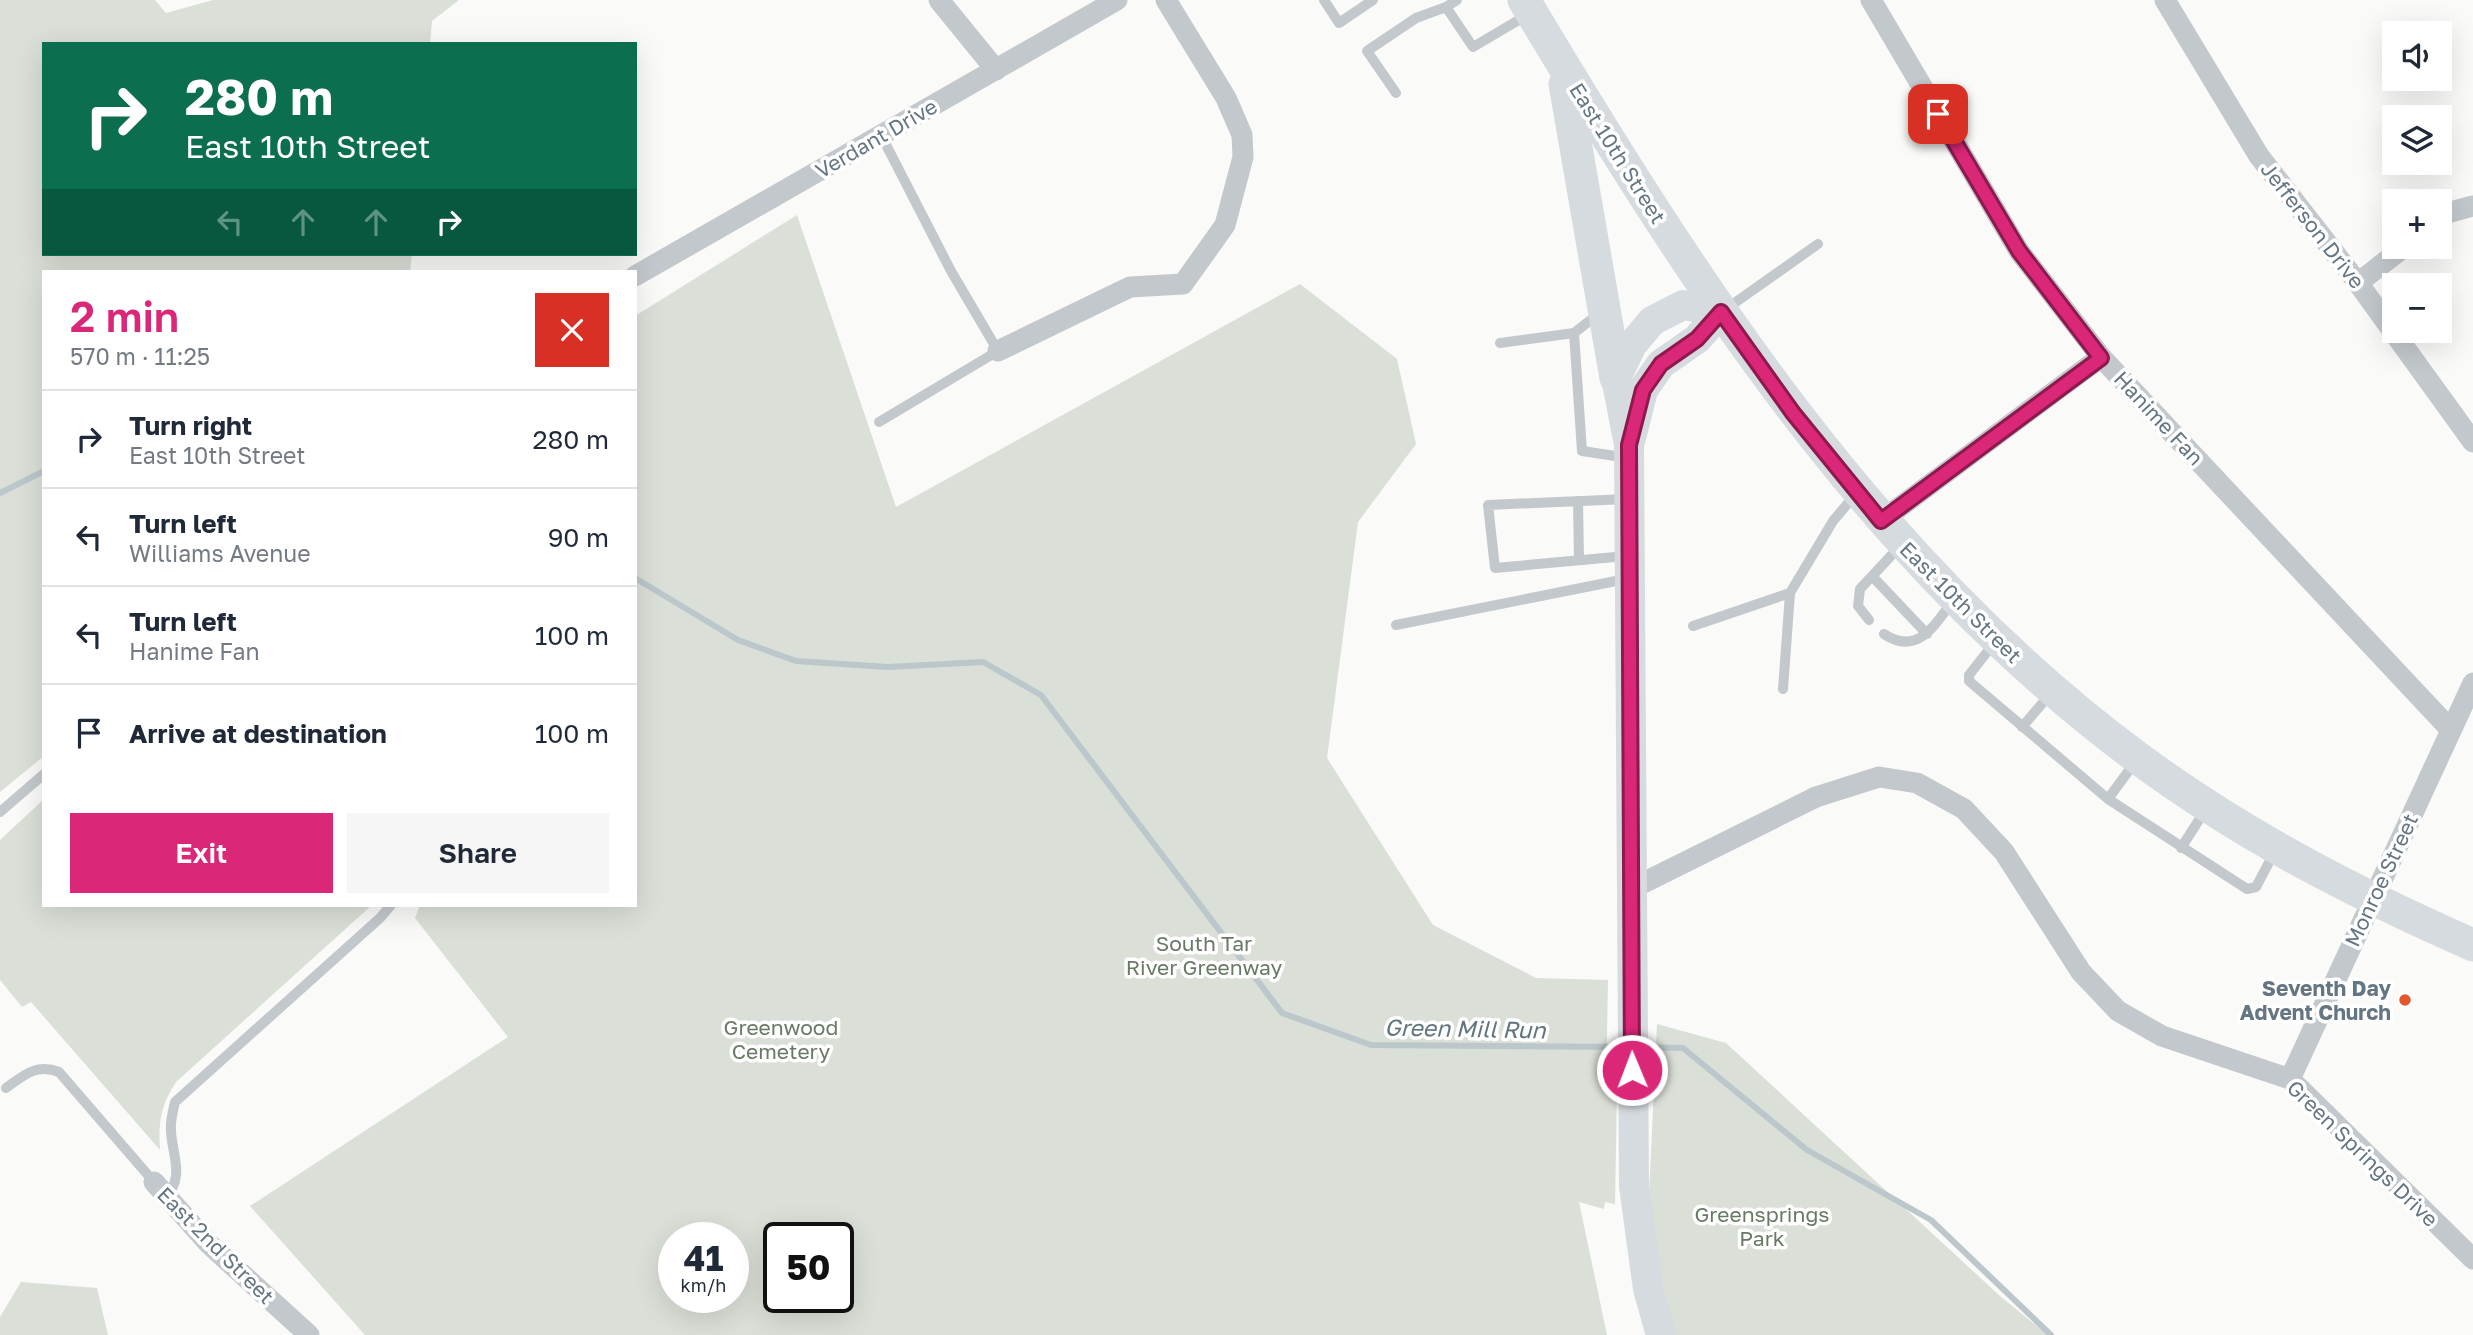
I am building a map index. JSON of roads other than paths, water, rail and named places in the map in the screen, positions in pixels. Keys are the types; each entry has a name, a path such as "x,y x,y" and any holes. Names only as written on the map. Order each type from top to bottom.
{"main road":[{"name":"East 10th Street","path":"1527,6 1721,312 1793,413 1891,532 1954,600 2054,691 2137,758 2208,806 2277,849 2371,900 2473,945"},
{"path":"1562,65 1629,451 1632,1070 1638,1221 1648,1289 1661,1335"},
{"path":"1616,378 1632,345 1652,321 1683,305 1721,312"},
{"path":"1629,451 1643,390 1661,364 1697,339 1721,312"}],"street":[{"path":"939,0 996,70"},
{"name":"Verdant Drive","path":"637,275 1117,0"},
{"path":"998,351 1130,287 1183,284 1225,225 1243,157 1242,135 1226,98 1166,0"},
{"name":"Hanime Fan","path":"1871,0 2019,251 2101,358 2450,729"},
{"name":"Jefferson Drive","path":"2167,1 2259,156 2358,283 2473,442"},
{"path":"2452,212 2473,206"},
{"path":"2358,283 2389,259"},
{"path":"1891,532 2101,358"},
{"name":"Monroe Street","path":"2290,1079 2473,682"},
{"name":"Green Springs Drive","path":"1631,889 1816,797 1879,777 1917,783 1964,809 2004,852 2081,972 2118,1012 2162,1036 2290,1079 2473,1259"},
{"name":"East 2nd Street","path":"160,1190 209,1244 309,1335"}],"lane":[{"path":"1324,0 1339,23 1373,0"},
{"path":"1396,93 1367,51 1416,18 1457,0"},
{"path":"1446,7 1472,47 1527,6"},
{"path":"879,422 998,351 950,271 881,135"},
{"path":"1721,312 1818,244"},
{"path":"1500,343 1574,333 1603,311"},
{"path":"1574,333 1582,451 1629,451"},
{"path":"1783,689 1790,593 1833,521 1857,492"},
{"path":"1629,499 1488,505 1495,568 1579,560 1629,567"},
{"path":"1578,501 1579,560"},
{"path":"1869,620 1858,606 1857,596 1872,576 1891,532"},
{"path":"1396,625 1629,567"},
{"path":"1872,576 1927,634"},
{"path":"1693,626 1790,593"},
{"path":"1884,634 1909,643 1927,634 1954,600"},
{"path":"1997,640 1969,675 1969,681 2108,799 2247,889 2256,887 2277,849"},
{"path":"2022,727 2054,691"},
{"path":"2108,799 2137,758"},
{"path":"0,812 42,776"},
{"path":"2181,848 2208,806"},
{"path":"6,1088 28,1072 47,1067 59,1072 160,1190 172,1191 178,1172 171,1129 175,1102 389,907"}],"waterway":[{"name":"Green Mill Run","path":"0,493 42,472"},
{"name":"Green Mill Run","path":"637,579 738,640 796,661 888,667 983,662 1041,695 1282,1013 1371,1045 1625,1047"},
{"name":"Green Mill Run","path":"1640,1047 1683,1048 1807,1150 1931,1220 2051,1335"}],"place":[{"name":"Seventh Day Advent Church","path":"2405,1000"}],"park label":[{"name":"South Tar River Greenway","path":"1204,955"},
{"name":"Greenwood Cemetery","path":"781,1039"},
{"name":"Greensprings Park","path":"1762,1226"}]}
